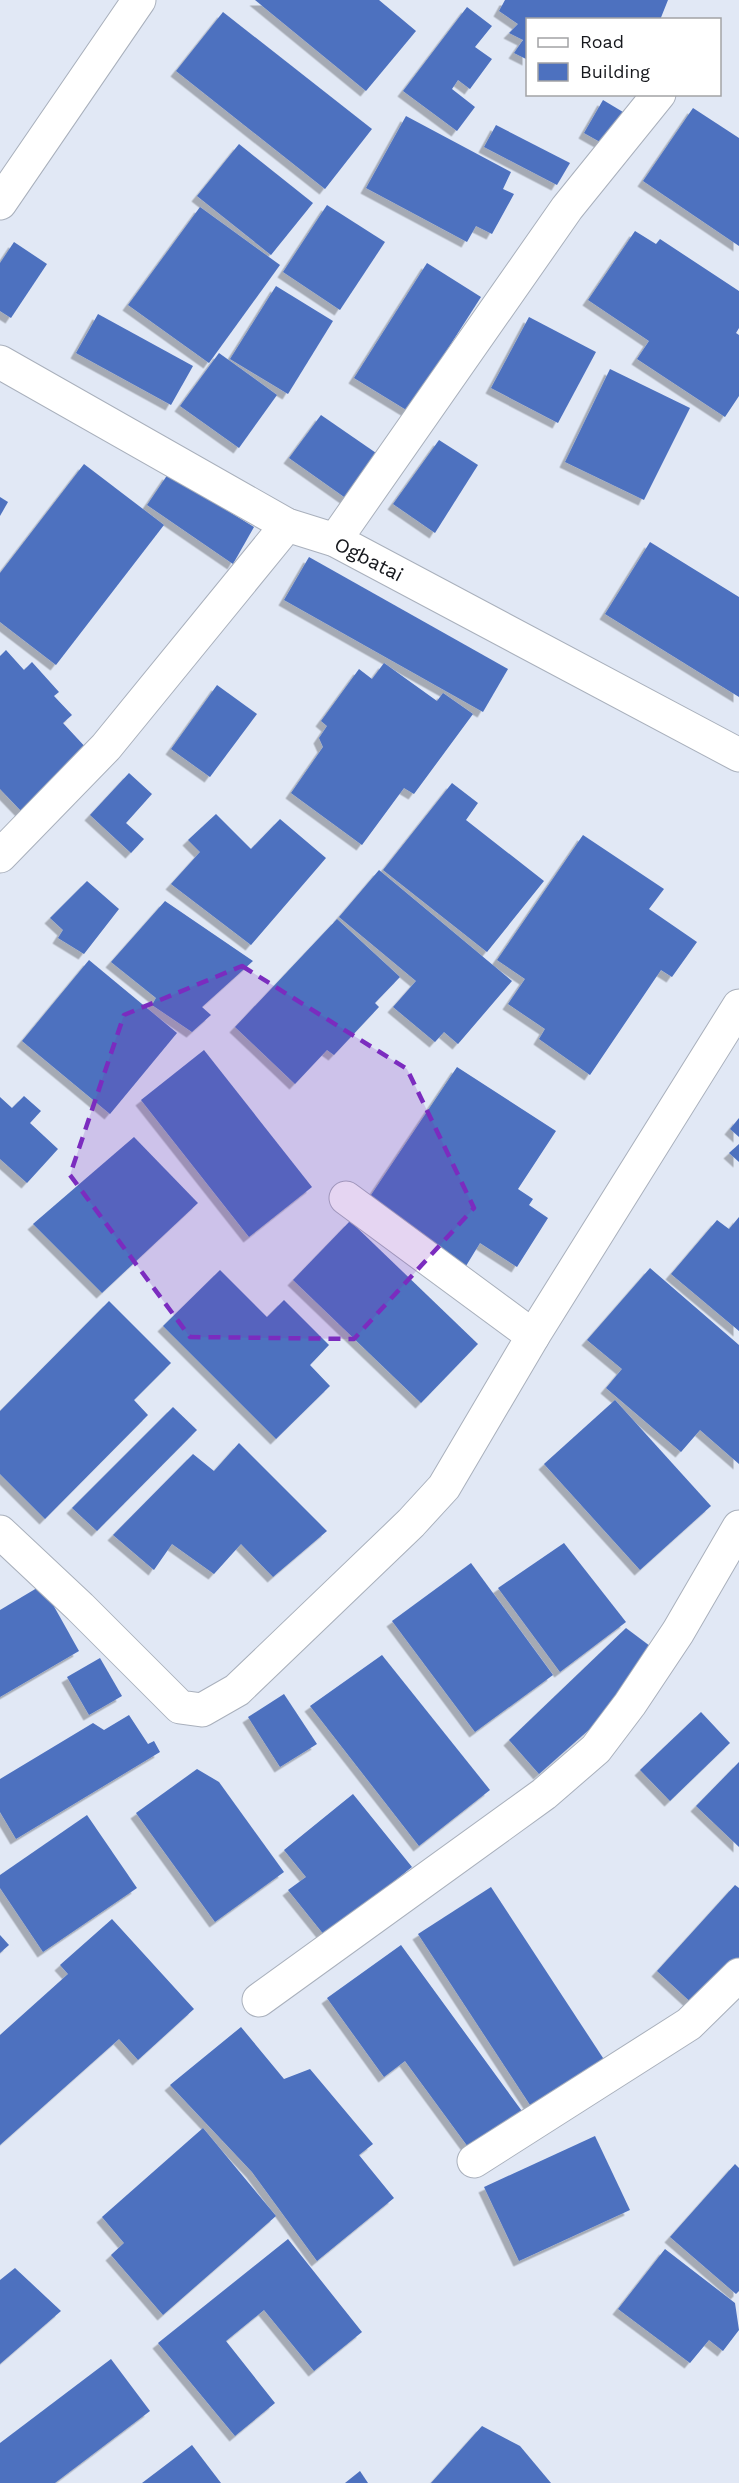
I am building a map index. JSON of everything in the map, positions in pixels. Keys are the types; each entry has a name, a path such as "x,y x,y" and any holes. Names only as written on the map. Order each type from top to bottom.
{"street":[{"path":"0,203 139,0"},
{"path":"335,540 567,208 657,96"},
{"name":"Ogbatai","path":"0,362 287,525 335,540 739,754"},
{"path":"0,856 106,747 287,525"},
{"path":"0,1532 80,1607 180,1707 202,1710 237,1690 411,1523 444,1487 533,1336 739,1006"},
{"path":"346,1198 533,1336"},
{"path":"259,2000 544,1794 596,1749 630,1704 678,1632 739,1527"},
{"path":"474,2161 689,2024 739,1975"}],"highlighted area":[{"path":"242,966 407,1069 474,1208 354,1339 190,1337 70,1175 124,1015"}],"building":[{"path":"255,0 379,0 416,31 366,91"},
{"path":"505,0 668,0 661,18 526,18 526,59 514,53 523,40 509,33 518,24 499,11"},
{"path":"467,7 492,26 475,47 492,59 470,89 458,80 452,89 475,107 457,131 403,91"},
{"path":"223,12 372,129 325,189 176,71"},
{"path":"603,100 628,115 609,147 584,133"},
{"path":"693,108 739,138 739,246 643,181"},
{"path":"406,116 511,172 503,189 514,194 492,234 476,226 467,242 366,188"},
{"path":"496,125 570,163 557,185 484,147"},
{"path":"239,144 313,203 271,255 197,196"},
{"path":"327,205 385,242 340,310 283,272"},
{"path":"200,207 280,265 209,363 128,305"},
{"path":"635,231 656,244 660,239 739,291 739,328 736,333 739,335 739,396 725,417 637,359 649,341 588,300"},
{"path":"14,242 47,264 11,318 0,311 0,263"},
{"path":"427,263 481,297 408,411 354,378"},
{"path":"276,286 333,321 288,394 230,359"},
{"path":"98,314 193,366 171,405 76,353"},
{"path":"529,317 596,352 558,423 491,388"},
{"path":"219,353 277,395 239,448 180,406"},
{"path":"610,369 690,408 644,500 565,462"},
{"path":"321,415 379,455 347,499 289,458"},
{"path":"439,440 478,465 435,533 393,504"},
{"path":"84,464 164,525 56,665 0,622 0,573"},
{"path":"168,474 254,527 233,564 147,505"},
{"path":"0,497 8,502 0,516"},
{"path":"650,542 739,597 739,697 605,614"},
{"path":"309,557 508,669 483,712 284,600"},
{"path":"6,650 24,670 32,662 59,692 54,696 72,715 63,723 89,751 23,813 0,789 0,656"},
{"path":"384,663 437,701 443,693 473,714 414,794 404,788 362,845 291,793 323,747 319,738 327,726 321,721 359,669 372,679"},
{"path":"217,685 257,714 210,777 171,749"},
{"path":"129,773 152,794 126,823 144,839 131,853 90,815"},
{"path":"452,783 478,803 466,820 544,881 487,952 383,870"},
{"path":"216,814 251,849 280,819 326,858 251,945 171,884 200,852 188,840"},
{"path":"583,835 664,889 649,909 697,942 672,977 661,970 590,1075 539,1039 545,1029 508,1004 525,979 497,960"},
{"path":"379,870 512,981 458,1044 444,1032 435,1042 393,1007 416,981 339,917"},
{"path":"87,881 119,909 84,954 58,938 63,930 50,918"},
{"path":"165,901 253,961 202,1007 211,1015 192,1032 152,1005 156,998 111,962"},
{"path":"337,919 400,977 375,1003 379,1007 334,1055 327,1050 295,1084 235,1027"},
{"path":"89,960 177,1033 110,1114 22,1041"},
{"path":"204,1050 312,1187 249,1237 141,1100"},
{"path":"457,1067 556,1131 518,1189 533,1199 529,1205 548,1218 517,1267 480,1243 466,1266 367,1201"},
{"path":"24,1096 41,1111 30,1123 58,1149 27,1183 0,1159 0,1097 12,1108"},
{"path":"739,1118 739,1137 730,1129"},
{"path":"134,1137 198,1203 102,1293 33,1224"},
{"path":"739,1144 739,1162 729,1153"},
{"path":"739,1217 739,1331 671,1274 717,1220 729,1229"},
{"path":"350,1221 478,1344 421,1403 293,1280"},
{"path":"650,1268 739,1345 739,1464 700,1430 681,1452 606,1388 622,1369 587,1340"},
{"path":"220,1270 267,1317 284,1300 329,1345 310,1365 330,1386 276,1439 163,1326"},
{"path":"109,1301 171,1363 134,1400 148,1415 45,1519 0,1474 0,1411"},
{"path":"615,1400 711,1506 640,1570 544,1464"},
{"path":"173,1407 197,1430 97,1531 72,1508"},
{"path":"239,1443 327,1531 273,1577 241,1544 214,1574 172,1544 154,1570 113,1535 193,1454 214,1471"},
{"path":"564,1543 626,1622 560,1672 498,1588"},
{"path":"471,1563 553,1675 475,1732 392,1621"},
{"path":"42,1585 79,1651 0,1697 0,1610"},
{"path":"626,1628 650,1646 609,1712 539,1774 509,1740"},
{"path":"382,1655 490,1790 419,1846 310,1706"},
{"path":"100,1658 122,1696 89,1715 67,1677"},
{"path":"284,1694 317,1744 280,1767 248,1717"},
{"path":"701,1712 730,1743 670,1801 640,1770"},
{"path":"129,1715 148,1744 154,1741 160,1752 16,1839 0,1812 0,1779 93,1723 104,1730"},
{"path":"739,1762 739,1847 696,1806"},
{"path":"197,1769 219,1782 284,1872 215,1922 136,1813"},
{"path":"353,1794 412,1867 325,1936 288,1890 306,1877 284,1850"},
{"path":"87,1815 137,1888 43,1952 0,1888 0,1875"},
{"path":"735,1885 739,1888 739,1960 696,2007 657,1971"},
{"path":"491,1887 605,2061 532,2108 418,1934"},
{"path":"112,1919 194,2009 138,2060 119,2039 0,2145 0,2035 68,1974 60,1965"},
{"path":"0,1935 9,1945 0,1953"},
{"path":"401,1945 527,2118 474,2155 405,2061 384,2077 327,1998"},
{"path":"241,2027 284,2079 310,2069 373,2144 359,2155 394,2198 317,2261 252,2172 170,2085"},
{"path":"203,2128 276,2216 163,2315 111,2255 124,2243 102,2217"},
{"path":"595,2136 630,2210 519,2261 484,2187"},
{"path":"735,2164 739,2168 739,2291 736,2294 670,2237"},
{"path":"288,2239 362,2332 314,2371 264,2310 226,2341 275,2403 235,2436 158,2343"},
{"path":"665,2249 735,2303 739,2330 723,2351 709,2340 690,2363 618,2309"},
{"path":"15,2268 61,2311 0,2364 0,2280"},
{"path":"111,2359 150,2411 55,2483 0,2483 0,2443"},
{"path":"482,2426 520,2446 551,2483 431,2483"},
{"path":"192,2445 221,2483 142,2483"},
{"path":"360,2471 368,2483 345,2483"}]}
